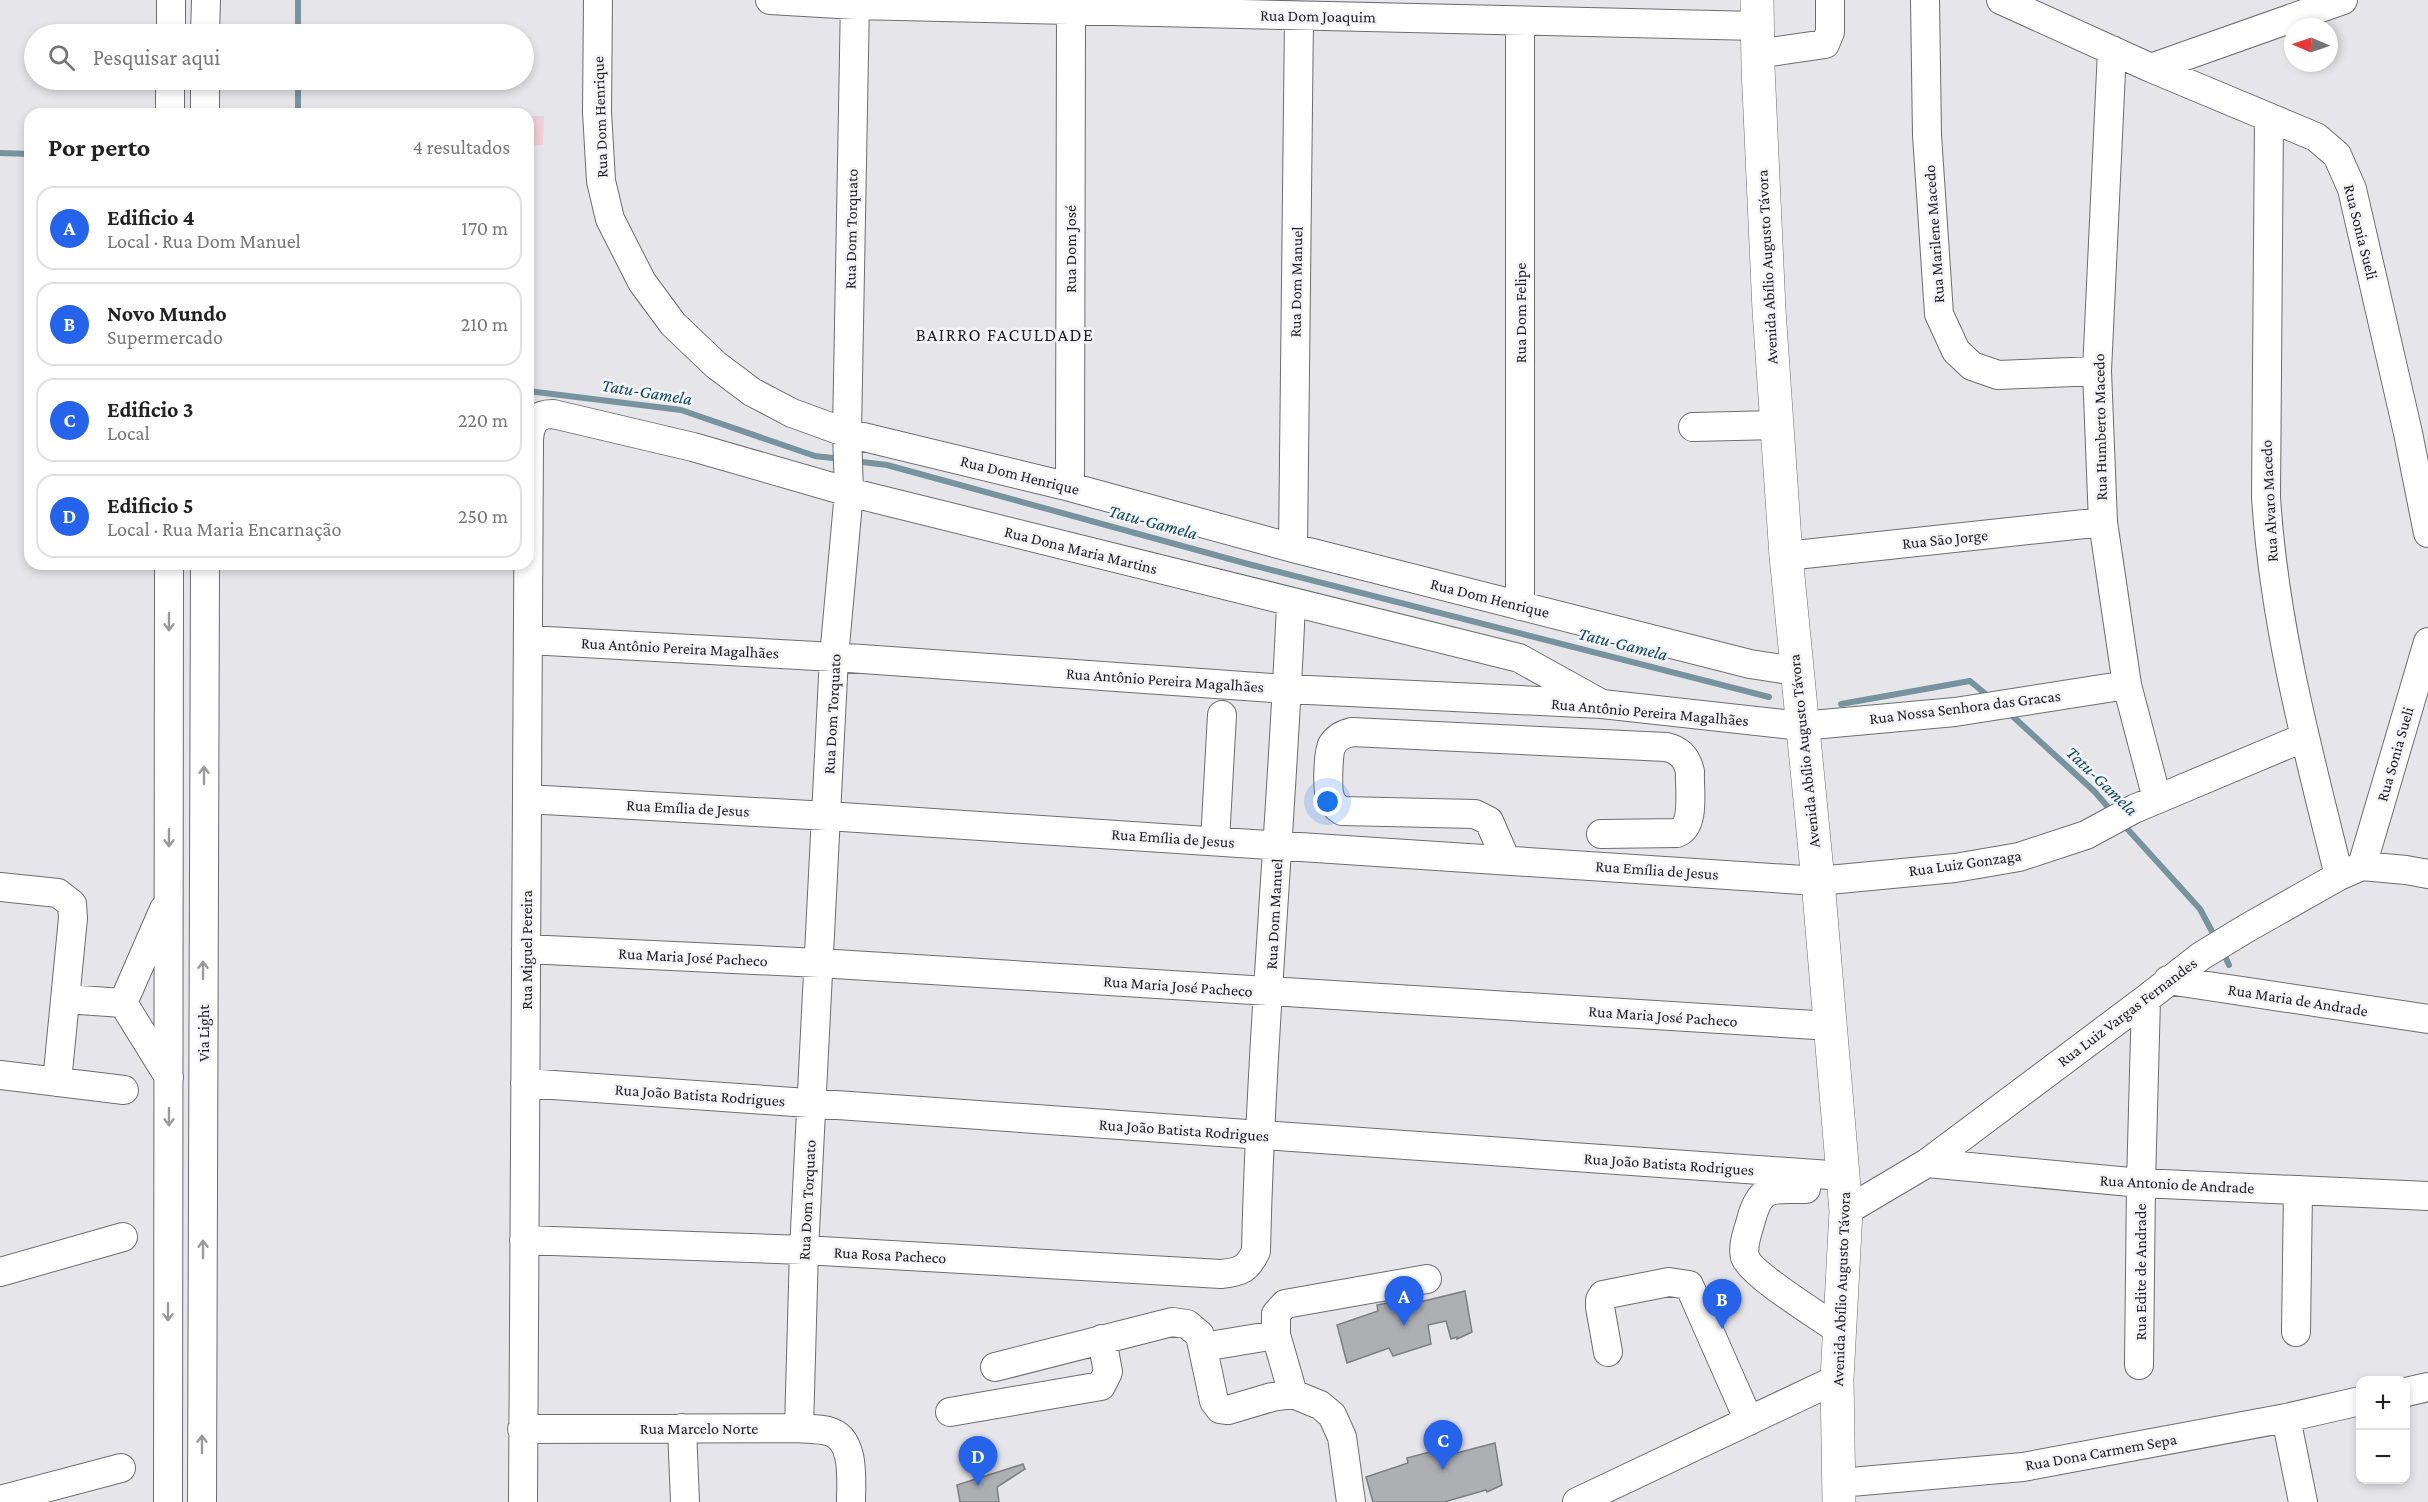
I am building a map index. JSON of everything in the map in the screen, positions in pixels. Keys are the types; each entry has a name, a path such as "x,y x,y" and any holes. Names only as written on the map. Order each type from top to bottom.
{"main road":[{"name":"Avenida Abílio Augusto Távora","path":"1757,27 1777,425 1786,556 1845,1191 1837,1379 1839,1493"}],"street":[{"path":"171,0 171,24"},
{"path":"206,0 206,24"},
{"name":"Rua Dom Henrique","path":"598,0 597,112 601,181 610,219 642,282 673,324 716,365 752,392 847,439 1070,486 1293,548 1520,606 1750,664 1796,671"},
{"name":"Rua Dom Joaquim","path":"770,0 1071,11 1757,27 1825,44 1830,32 1830,0"},
{"name":"Rua Marilene Macedo","path":"1925,0 1927,135 1939,314 1956,351 1972,366 1998,375 2097,371"},
{"name":"Rua Sonia Sueli","path":"2001,0 2151,68 2316,137 2337,155 2352,189 2408,433 2428,533"},
{"path":"2151,68 2343,0"},
{"name":"Rua Dom Torquato","path":"799,1428 804,1250 834,657 848,483 855,3"},
{"name":"Rua Dom José","path":"1070,486 1071,11"},
{"name":"Rua Dom Manuel","path":"1293,548 1299,16"},
{"name":"Rua Dom Felipe","path":"1520,21 1520,606"},
{"name":"Rua Humberto Macedo","path":"2112,50 2097,371 2103,522 2145,804"},
{"path":"170,90 170,108"},
{"path":"205,90 205,108"},
{"name":"Rua Alvaro Macedo","path":"2269,119 2266,497 2269,549 2305,737 2351,871"},
{"name":"Rua Miguel Pereira","path":"534,421 544,414 553,414"},
{"name":"Rua Dona Maria Martins","path":"553,414 848,483 1291,603 1519,658 1602,704"},
{"path":"1693,427 1777,425"},
{"name":"Rua Sāo Jorge","path":"1786,556 2103,522"},
{"name":"Via Light","path":"168,1502 170,570"},
{"name":"Via Light","path":"202,1502 205,570"},
{"name":"Rua Miguel Pereira","path":"523,1502 529,570"},
{"name":"Rua Dom Manuel","path":"1221,1274 1240,1272 1250,1264 1256,1251 1259,1136 1291,603"},
{"name":"Rua Antônio Pereira Magalhães","path":"529,640 834,657 1287,689 1602,704 1801,726"},
{"name":"Rua Sonia Sueli","path":"2351,871 2428,642"},
{"name":"Rua Nossa Senhora das Gracas","path":"1801,726 1955,712 2127,685"},
{"path":"1215,841 1222,715"},
{"path":"1506,860 1489,821 1475,814 1342,811 1338,809 1328,791 1332,745 1343,734 1352,732 1666,747 1680,752 1690,772 1688,821 1683,830 1677,833 1601,834"},
{"name":"Rua Luiz Gonzaga","path":"1818,881 1955,868 2019,857 2086,835 2145,804 2305,737"},
{"name":"Rua Emília de Jesus","path":"527,798 1818,881"},
{"path":"2351,871 2406,870 2428,874"},
{"name":"Rua Luiz Vargas Fernandes","path":"1845,1191 1927,1163 2200,956 2351,871"},
{"path":"0,887 58,893 72,904 73,918 57,1082"},
{"path":"123,1003 169,897"},
{"name":"Rua Maria José Pacheco","path":"526,949 819,963 1831,1026"},
{"name":"Rua Maria de Andrade","path":"2168,980 2428,1019"},
{"path":"65,999 123,1003"},
{"name":"Rua Edite de Andrade","path":"2139,1365 2140,1183 2146,999"},
{"path":"123,1003 169,1077"},
{"path":"0,1075 124,1090"},
{"name":"Rua João Batista Rodrigues","path":"525,1083 1259,1136 1845,1191"},
{"name":"Rua Antonio de Andrade","path":"1927,1163 2140,1183 2428,1196"},
{"path":"1840,1331 1754,1270 1747,1260 1744,1246 1754,1207 1769,1190 1845,1191"},
{"path":"2295,1332 2298,1190"},
{"path":"0,1272 123,1237"},
{"name":"Rua Rosa Pacheco","path":"524,1240 804,1250 1221,1274"},
{"path":"1293,1395 1276,1335 1276,1314 1285,1304 1427,1279"},
{"path":"1608,1352 1600,1307 1600,1300 1604,1295 1669,1282 1689,1285 1749,1421"},
{"path":"995,1367 1179,1322 1194,1328 1200,1335 1214,1401 1220,1408 1228,1410 1272,1397 1293,1395 1320,1405 1332,1415 1342,1437 1351,1502"},
{"path":"1203,1347 1276,1335"},
{"path":"950,1412 1101,1386 1108,1372 1102,1339"},
{"path":"1582,1501 1837,1379"},
{"path":"2410,1391 2428,1387"},
{"name":"Rua Dona Carmem Sepa","path":"1839,1493 2022,1467 2286,1418 2356,1402"},
{"path":"2286,1418 2303,1502"},
{"path":"682,1428 685,1502"},
{"name":"Rua Marcelo Norte","path":"522,1429 799,1428 829,1431 840,1437 848,1452 851,1470 851,1502"},
{"path":"0,1500 121,1468"}],"shaded area":[{"path":"534,116 544,116 543,145 534,145"}],"building":[{"path":"1465,1291 1472,1332 1457,1339 1457,1337 1451,1339 1446,1321 1428,1325 1431,1344 1393,1356 1389,1348 1347,1363 1337,1325 1378,1311 1377,1305 1419,1297 1420,1302"},
{"path":"1495,1443 1502,1485 1487,1492 1486,1490 1444,1502 1373,1502 1366,1477 1408,1463 1407,1458 1448,1447 1449,1455"},
{"path":"1023,1464 1025,1469 997,1487 999,1502 960,1502 957,1485"}],"waterway":[{"path":"298,0 298,24"},
{"path":"298,90 298,108"},
{"name":"Tatu-Gamela","path":"0,153 24,154"},
{"name":"Tatu-Gamela","path":"534,392 681,410 815,456 841,459"},
{"name":"Tatu-Gamela","path":"854,461 887,465 1248,564 1769,697"},
{"name":"Tatu-Gamela","path":"1841,704 1970,681 1988,696"},
{"name":"Tatu-Gamela","path":"2008,712 2095,792 2113,813"},
{"name":"Tatu-Gamela","path":"2122,823 2200,909 2215,937"},
{"name":"Tatu-Gamela","path":"2223,952 2229,965"}],"place":[{"name":"Edificio 4","path":"1404,1326"},
{"name":"Novo Mundo","path":"1722,1329"},
{"name":"Edificio 3","path":"1443,1470"},
{"name":"Edificio 5","path":"978,1486"}],"district":[{"name":"BAIRRO FACULDADE","path":"1005,335"}]}
